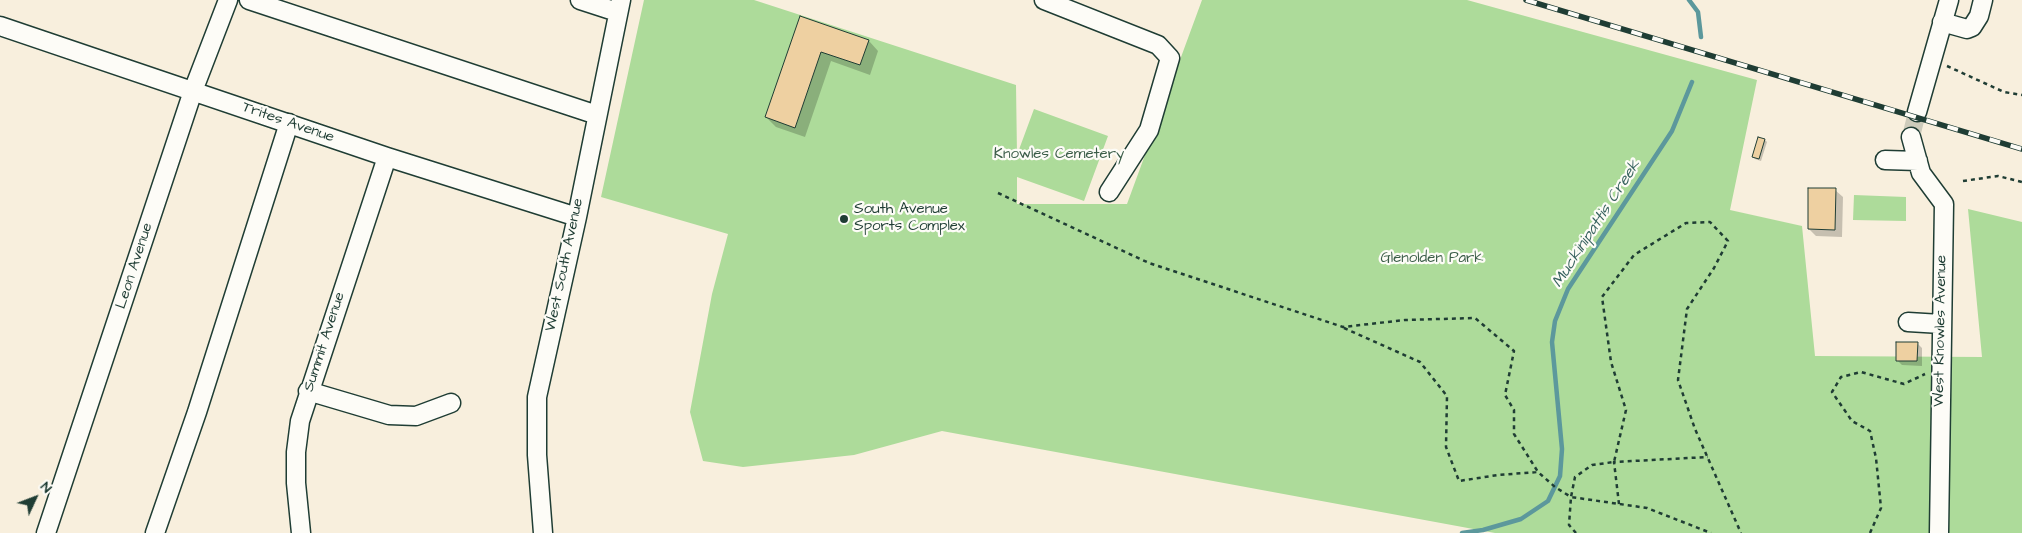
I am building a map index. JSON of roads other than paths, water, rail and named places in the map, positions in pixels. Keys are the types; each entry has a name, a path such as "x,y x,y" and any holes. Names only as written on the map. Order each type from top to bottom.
{"street":[{"name":"Leon Avenue","path":"46,533 193,91 228,0"},
{"path":"249,0 596,115"},
{"path":"580,0 619,6"},
{"path":"1044,0 1156,44 1170,58 1149,130 1109,192"},
{"path":"1917,112 1948,0"},
{"path":"1942,22 1968,29 1979,16 1983,0"},
{"name":"West South Avenue","path":"543,533 537,455 537,397 577,217 619,6"},
{"name":"Trites Avenue","path":"0,26 387,157 577,217"},
{"path":"154,533 197,412 288,124"},
{"name":"West Knowles Avenue","path":"1911,137 1921,173 1944,204 1938,533"},
{"name":"Summit Avenue","path":"301,533 296,483 296,452 300,422 308,391 387,157"},
{"path":"1885,160 1918,161"},
{"path":"1908,322 1941,324"},
{"path":"308,391 388,415 416,416 451,403"}],"waterway":[{"name":"Muckinipattis Creek","path":"1689,0 1698,12 1701,37"},
{"name":"Muckinipattis Creek","path":"1462,533 1483,530 1521,519 1548,501 1560,476 1562,449 1552,342 1555,321 1568,289 1672,131 1692,82"}],"tunnel":[{"path":"1911,137 1917,112"}],"railway":[{"path":"1526,0 2022,149"}],"place":[{"name":"South Avenue Sports Complex","path":"844,219"}],"park label":[{"name":"Knowles Cemetery","path":"1059,155"},
{"name":"Glenolden Park","path":"1432,259"}]}
